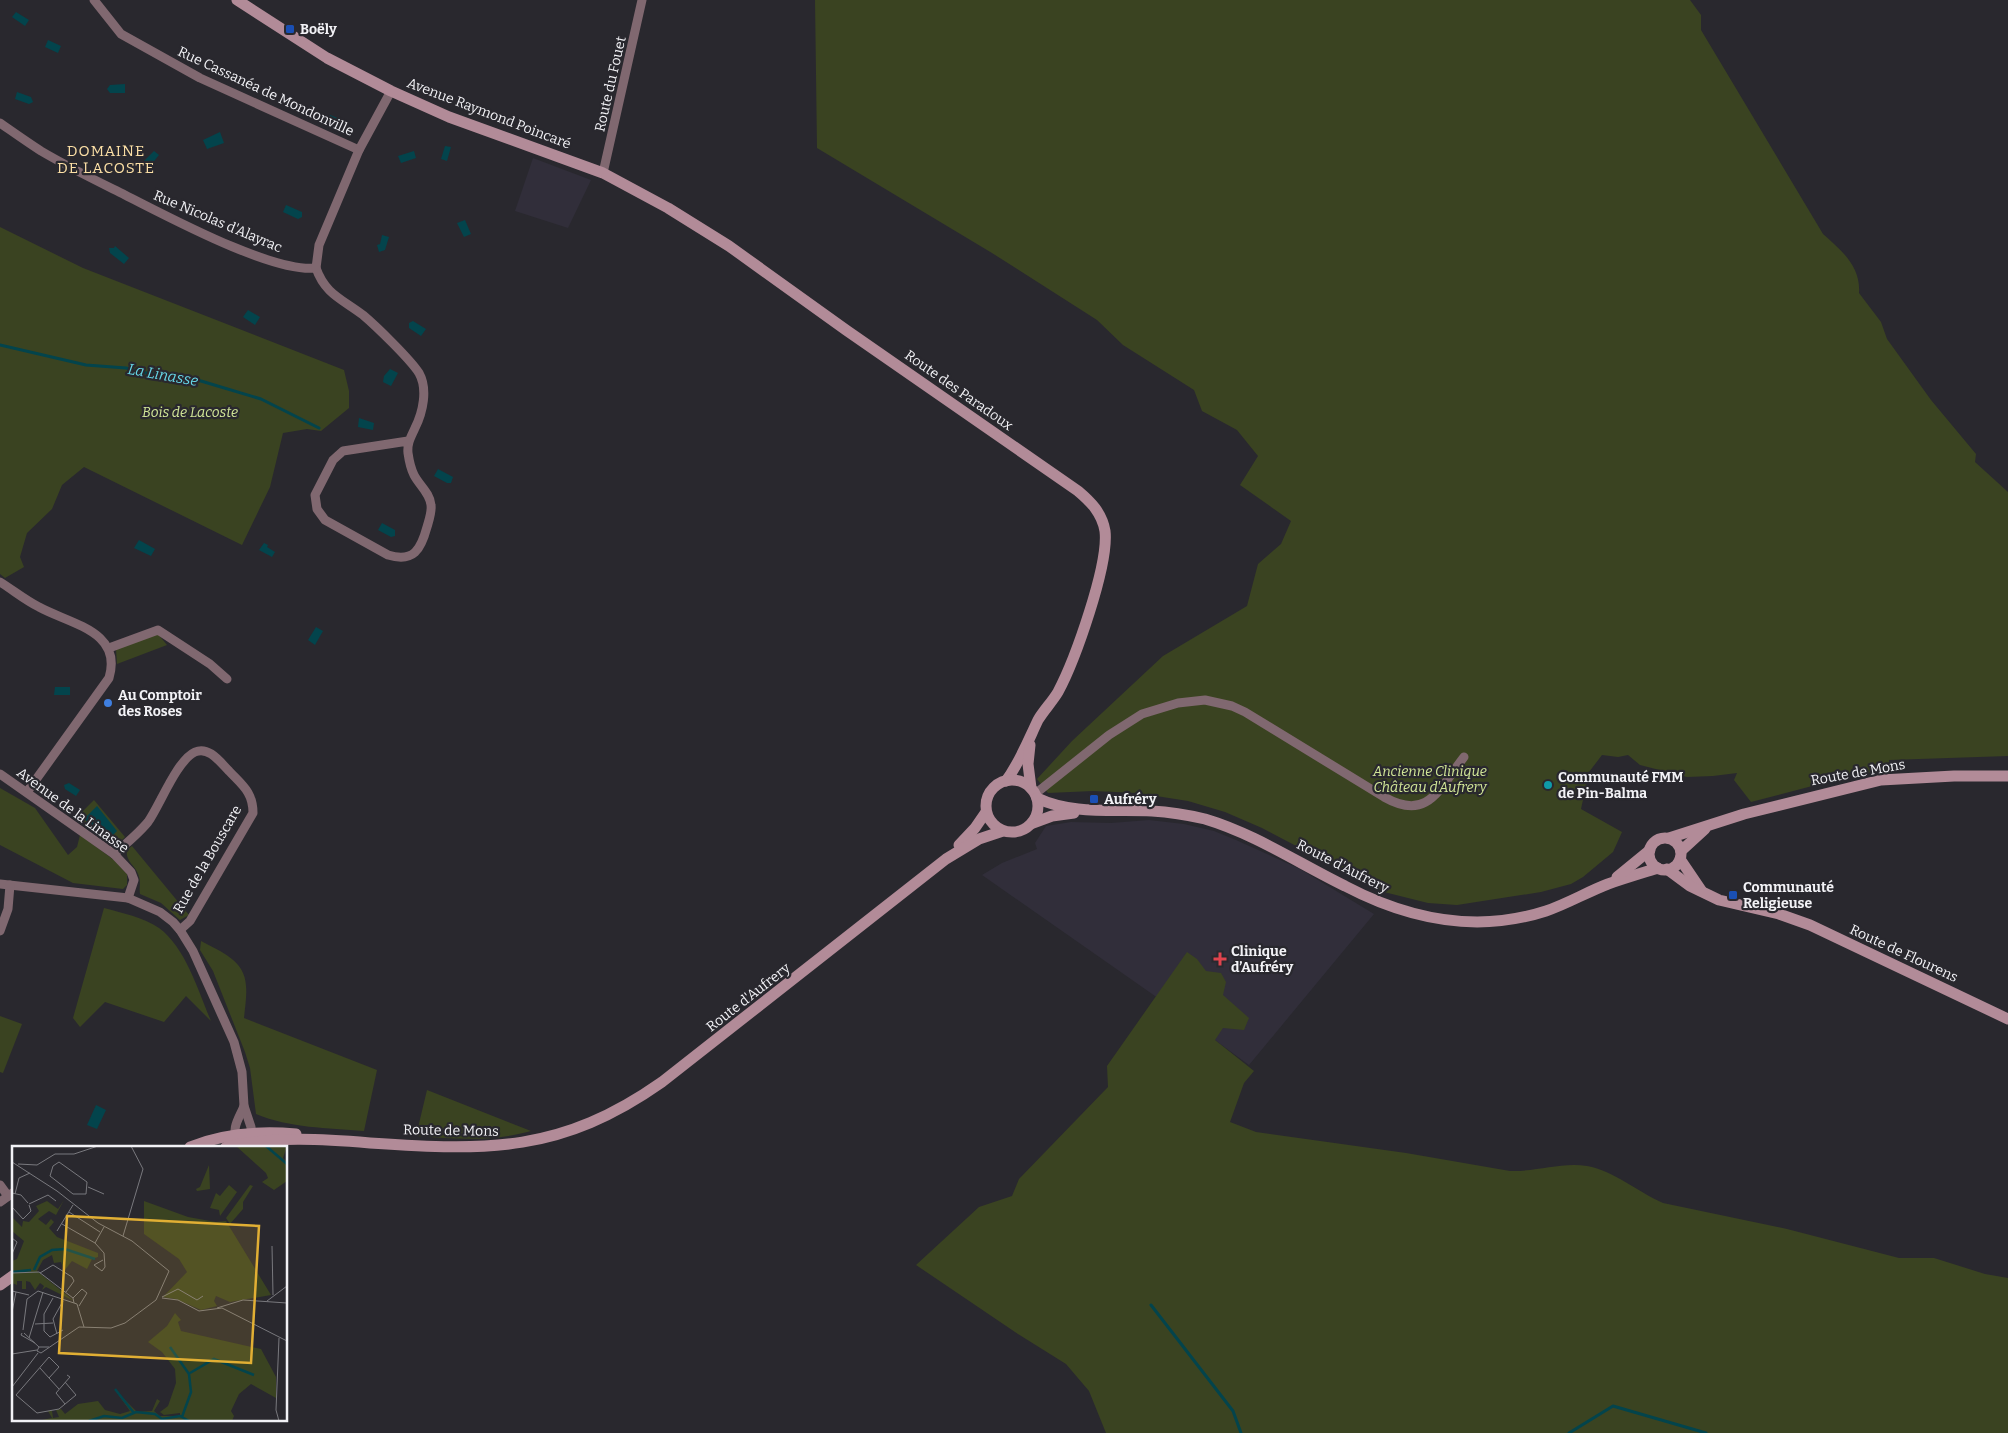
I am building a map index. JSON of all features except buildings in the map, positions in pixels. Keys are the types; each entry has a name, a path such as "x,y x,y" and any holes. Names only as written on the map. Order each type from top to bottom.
{"main road":[{"name":"Avenue Raymond Poincaré","path":"237,0 327,58 391,91 449,116 603,173"},
{"name":"Route des Paradoux","path":"603,173 668,208 729,246 846,330 1078,491 1098,511 1104,526 1105,544 1104,558 1092,602 1074,656 1064,679 1034,728"},
{"path":"1006,781 1022,756 1034,728"},
{"path":"1034,728 1028,764 1038,806 1037,815 1033,823 1019,832 1003,831 990,820 986,812 988,796 998,784 1015,780 1024,783 1034,793"},
{"name":"Route de Mons","path":"1669,838 1717,822 1807,797 1881,780 1954,776 2008,776"},
{"name":"Route d'Aufrery","path":"1034,793 1052,805 1094,810 1154,811 1182,814 1230,827 1258,839 1376,902 1400,911 1434,919 1487,922 1516,919 1567,904 1608,884 1663,868"},
{"name":"Route d'Aufrery","path":"1033,823 1052,816 1094,810"},
{"name":"Route d'Aufrery","path":"946,859 975,828 986,812"},
{"name":"Route de Mons","path":"1681,855 1694,837 1717,822"},
{"name":"Route d'Aufrery","path":"555,1135 580,1128 616,1111 662,1082 946,859 979,839 1003,831"},
{"path":"1681,855 1675,866 1663,868 1652,862 1650,850 1658,840 1669,838 1677,844 1681,855 1701,890"},
{"name":"Route d'Aufrery","path":"1608,884 1650,850"},
{"name":"Route de Flourens","path":"1663,868 1690,886 1719,900 1779,914 1810,925 2008,1019"},
{"name":"Route de Mons","path":"194,1146 235,1135 251,1133 303,1134 345,1141"},
{"name":"Route de Mons","path":"230,1146 244,1143 280,1141 345,1141 470,1148 521,1143 555,1135"},
{"path":"0,1285 12,1276"}],"street":[{"name":"Rue Cassanéa de Mondonville","path":"94,0 122,34 200,78 360,150"},
{"name":"Route du Fouet","path":"603,173 642,0"},
{"path":"391,91 360,150 319,245 316,268 320,279 328,291 364,316 412,363 422,381 424,391 422,403 416,426 408,441 408,453 413,471 428,495 431,513 421,546 411,556 397,558 388,556 325,520 317,509 315,495 333,460 343,451 408,441"},
{"name":"Rue Nicolas d'Alayrac","path":"0,123 40,151 70,168 179,222 269,260 304,269 316,268"},
{"path":"0,582 38,606 93,632 109,648 112,658 109,678 28,792"},
{"path":"109,648 158,630 210,664 227,679"},
{"path":"1034,793 1109,735 1142,714 1178,703 1198,700 1217,702 1245,712 1396,804 1408,807 1417,807 1430,800 1464,757"},
{"name":"Rue de la Bouscare","path":"114,854 147,822 179,768 195,752 204,751 214,755 250,793 253,802 253,812 190,921 180,930"},
{"name":"Avenue de la Linasse","path":"0,774 114,854 131,872 134,880 128,898"},
{"path":"0,884 128,898 160,912 180,930 193,951 234,1042 242,1072 244,1106 251,1133 244,1143 235,1135 234,1130 244,1106"},
{"path":"0,932 8,909 10,885"},
{"path":"0,1185 11,1194 0,1202"}],"shaded area":[{"path":"533,158 591,180 568,228 515,211"},
{"name":"Clinique d’Aufréry","path":"1149,820 1184,824 1214,831 1236,840 1300,869 1374,914 1249,1065 1155,996 982,875 1002,863 1037,849 1035,843 1046,826 1071,822 1111,823"}],"green space":[{"name":"Ancienne Clinique Château d'Aufrery","path":"815,0 1690,0 1701,15 1701,30 1823,234 1843,253 1853,267 1859,283 1859,293 1881,322 1887,339 1931,400 1976,454 1975,462 2008,492 2008,756 1889,760 1890,769 1854,775 1751,802 1734,780 1737,773 1687,777 1640,765 1628,755 1618,757 1602,755 1589,772 1581,809 1622,832 1613,852 1583,877 1571,884 1541,892 1457,905 1428,903 1384,892 1262,828 1225,812 1188,801 1137,793 1093,791 1048,793 1037,779 1072,741 1163,656 1247,606 1258,564 1281,544 1291,521 1240,485 1258,456 1237,430 1202,411 1194,390 1123,345 1097,320 992,253 817,148"},
{"name":"Bois de Lacoste","path":"0,227 83,268 344,370 349,391 349,408 321,431 307,429 283,433 270,487 242,545 84,467 62,485 52,509 27,533 20,557 24,567 5,578 0,574"},
{"path":"157,633 167,645 117,664 116,649"},
{"path":"0,788 35,808 68,855 77,847 80,835 114,860 127,874 127,885 123,889 73,883 0,845"},
{"path":"94,800 125,837 119,843 112,844 76,818"},
{"path":"132,846 189,915 180,920 161,903 140,894 138,873 129,861 127,854 127,850"},
{"path":"104,908 146,921 159,928 168,937 184,958 211,1021 186,996 164,1022 105,1002 80,1027 73,1018"},
{"path":"201,941 231,958 237,963 245,977 246,998 244,1018 377,1070 364,1131 295,1125 256,1114 250,1068 245,1052 213,971 200,950"},
{"path":"1187,952 1197,959 1206,971 1221,973 1226,982 1223,995 1249,1018 1244,1030 1223,1028 1215,1040 1254,1071 1244,1083 1230,1122 1256,1132 1406,1153 1510,1171 1568,1165 1587,1166 1607,1172 1663,1203 1787,1229 1899,1258 1934,1258 1985,1274 2008,1278 2008,1433 1106,1433 1089,1391 1066,1364 916,1265 979,1207 1012,1196 1019,1179 1108,1087 1107,1066"},
{"path":"0,1016 22,1024 3,1073 0,1072"},
{"path":"427,1090 531,1131 488,1138 459,1139 416,1136"}],"water":[{"path":"16,12 29,20 25,26 12,17"},
{"path":"48,40 61,46 58,53 45,47"},
{"path":"125,84 125,93 110,93 107,89 110,85"},
{"path":"17,92 31,97 33,102 29,104 15,99"},
{"path":"330,115 345,121 346,126 342,128 327,122"},
{"path":"220,132 224,143 207,149 203,140"},
{"path":"445,146 451,147 447,161 441,159"},
{"path":"154,151 159,155 150,166 144,161"},
{"path":"414,151 416,158 401,163 398,156"},
{"path":"286,205 302,212 302,217 298,219 283,212"},
{"path":"465,220 471,234 464,237 457,223"},
{"path":"382,235 389,237 385,250 379,252 377,245 380,244"},
{"path":"115,246 129,258 124,264 110,253 109,248 114,248"},
{"path":"248,310 260,317 255,325 243,317"},
{"path":"413,321 426,329 421,336 409,328 409,323"},
{"path":"390,369 398,373 391,386 383,382 384,376"},
{"path":"359,418 374,423 373,430 358,427"},
{"path":"438,469 453,477 451,483 447,483 434,476"},
{"path":"382,523 395,530 395,536 391,537 378,530"},
{"path":"139,540 155,549 151,556 134,548"},
{"path":"264,543 275,552 272,557 259,550"},
{"path":"316,627 323,631 315,645 308,640"},
{"path":"55,687 70,687 70,695 54,695"},
{"path":"69,783 80,790 76,796 65,789 64,785"},
{"path":"97,806 117,831 109,839 84,819"},
{"path":"96,1105 106,1110 97,1129 87,1125"}],"waterway":[{"name":"La Linasse","path":"0,345 86,365 126,368 140,372 201,381 261,399 319,428"},
{"path":"1151,1305 1233,1411 1241,1433"},
{"path":"1569,1433 1613,1406 1706,1433"}],"place":[{"name":"Boëly","path":"290,29"},
{"name":"Au Comptoir des Roses","path":"108,703"},
{"name":"Communauté FMM de Pin-Balma","path":"1548,785"},
{"name":"Aufréry","path":"1094,799"},
{"name":"Communauté Religieuse","path":"1733,895"},
{"name":"Clinique d’Aufréry","path":"1220,959"}],"district":[{"name":"DOMAINE DE LACOSTE","path":"106,160"}]}
